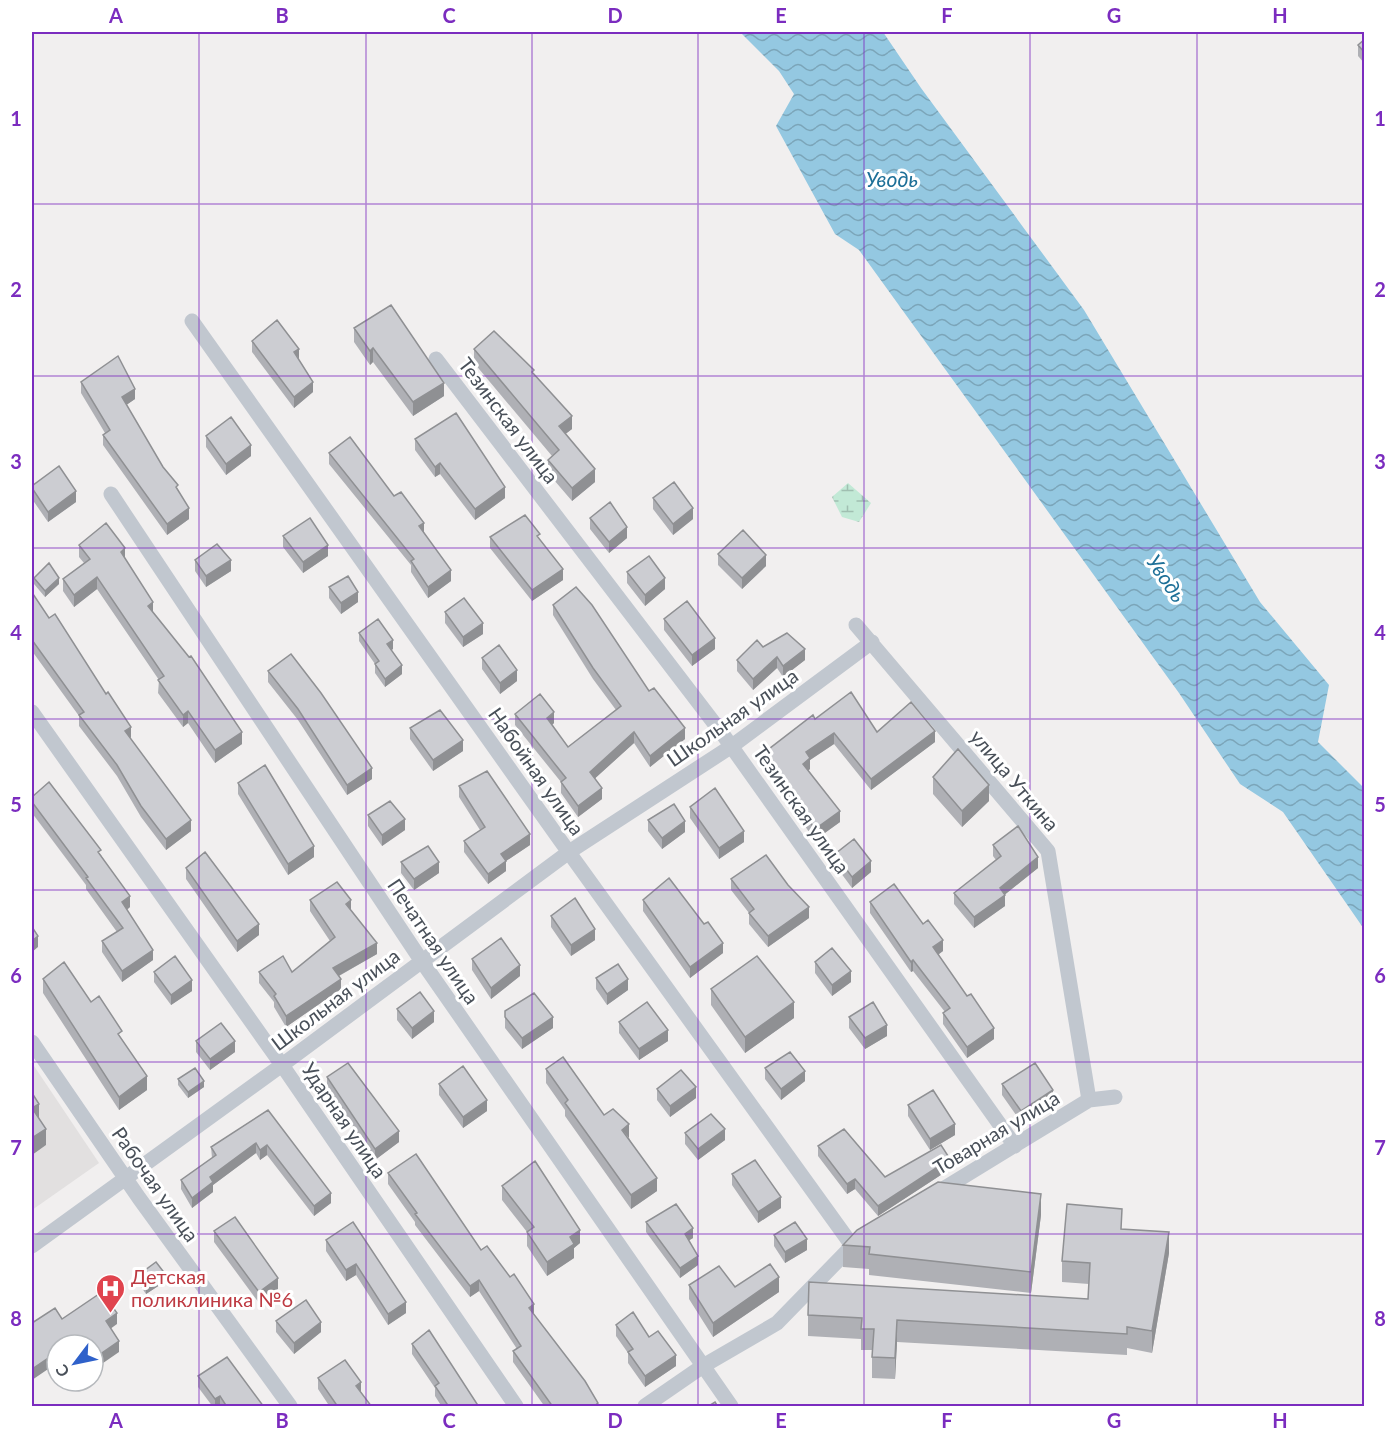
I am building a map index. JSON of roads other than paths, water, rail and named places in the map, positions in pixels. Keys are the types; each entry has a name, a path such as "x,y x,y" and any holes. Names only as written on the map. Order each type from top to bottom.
{"street":[{"name":"Набойная улица","path":"192,321 851,1244"},
{"name":"Тезинская улица","path":"436,359 732,746 1015,1146"},
{"name":"Печатная улица","path":"111,494 421,960 731,1407"},
{"name":"улица Уткина","path":"856,625 1048,851 1089,1100"},
{"name":"Школьная улица","path":"32,1246 282,1065 569,852 732,746 872,642"},
{"name":"Ударная улица","path":"32,712 282,1065 516,1407"},
{"name":"Рабочая улица","path":"32,1042 126,1179 290,1407"},
{"name":"Товарная улица","path":"919,1203 1089,1100 1115,1097"},
{"path":"645,1407 703,1366 777,1323 851,1244 871,1232"}],"water":[{"name":"Уводь","path":"740,32 883,32 921,88 1084,310 1260,602 1329,685 1318,742 1364,788 1364,929 1283,812 1240,784 1179,693 859,250 835,234 776,126 794,94 779,71"}],"place":[{"name":"Детская поликлиника №6","path":"110,1314"}]}
